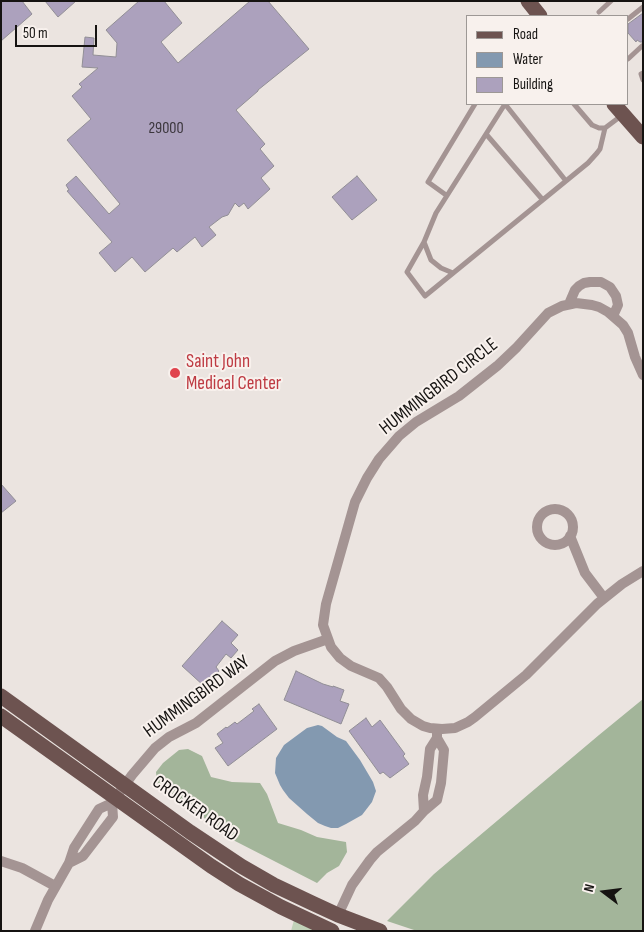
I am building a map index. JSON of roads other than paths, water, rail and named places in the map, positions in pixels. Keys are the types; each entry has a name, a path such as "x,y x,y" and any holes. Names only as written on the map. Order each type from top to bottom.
{"main road":[{"path":"528,1 539,15"},
{"path":"619,109 643,137"},
{"name":"CROCKER ROAD","path":"1,696 207,844 250,871 338,915 380,931"},
{"name":"CROCKER ROAD","path":"1,716 114,800 225,875 281,907 332,931"}],"street":[{"path":"569,304 575,290 579,286 584,283 601,282 610,287 616,296 618,305 614,316"},
{"name":"HUMMINGBIRD CIRCLE","path":"643,375 628,333 614,316 599,307 576,303 555,308 548,313 497,366 459,396 416,422 399,436 379,459 355,502 326,604 323,624 331,647 340,658 351,666 379,678 387,687 400,709 411,719 437,734 455,728 475,717 532,670 604,598 643,571"},
{"path":"570,536 585,573 604,598"},
{"name":"HUMMINGBIRD WAY","path":"114,800 147,756 161,742 196,723 275,661 294,651 328,639"},
{"path":"424,811 423,795 428,777 430,748 437,734"},
{"path":"338,915 352,885 370,860 436,800 441,783 444,750 437,734"},
{"path":"35,931 55,886 69,863 74,848 99,809 114,800"},
{"path":"69,863 83,856 113,817 114,800"},
{"path":"1,861 22,868 55,886"}],"lane":[{"path":"598,12 611,1"},
{"path":"629,18 643,6"},
{"path":"629,58 642,46"},
{"path":"643,73 641,74 643,80"},
{"path":"446,196 428,182 475,105"},
{"path":"504,105 436,212 424,242 407,272 425,296 597,154 602,143 605,128 619,109"},
{"path":"506,105 566,181"},
{"path":"575,105 592,125 605,128"},
{"path":"486,134 542,199"},
{"path":"424,242 431,260 441,268 453,273"}],"water":[{"path":"318,725 346,741 360,760 376,791 372,802 362,815 338,828 331,828 318,823 307,814 289,798 280,785 275,773 276,758 284,745 307,728"}],"place":[{"name":"Saint John Medical Center","path":"175,373"}]}
